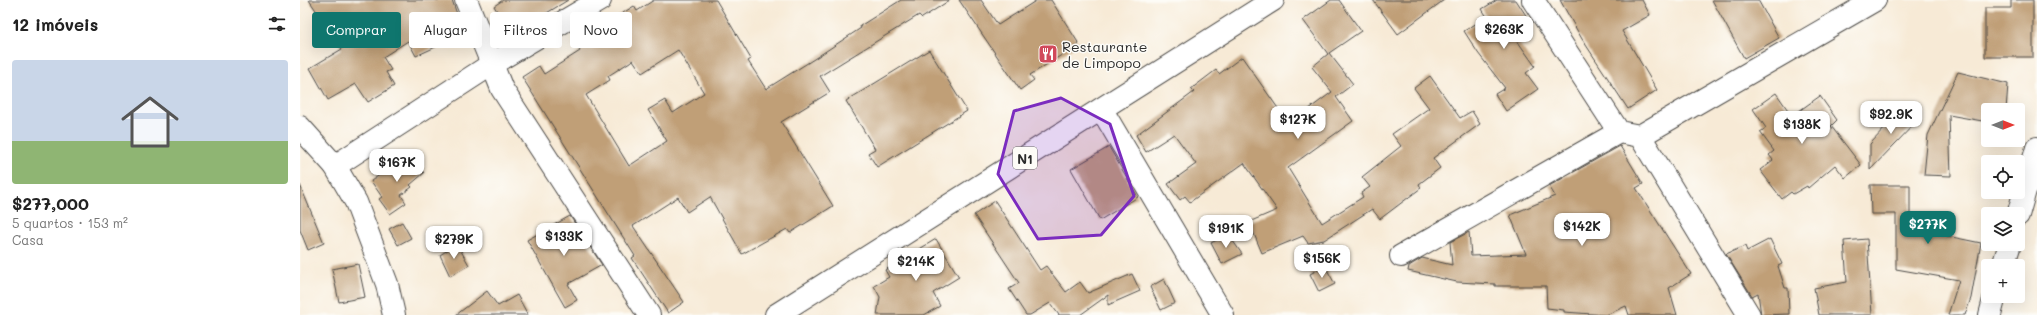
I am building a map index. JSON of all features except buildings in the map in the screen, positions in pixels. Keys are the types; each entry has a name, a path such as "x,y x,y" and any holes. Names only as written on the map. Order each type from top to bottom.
{"main road":[{"path":"466,0 502,89 649,315"},
{"path":"335,166 492,64 600,0"},
{"path":"1533,0 1629,134 1748,315"},
{"path":"1401,256 1875,0"},
{"name":"N1","path":"776,315 1102,110 1266,2"},
{"path":"1102,110 1223,315"},
{"path":"300,127 335,166 356,202 387,284 394,315"},
{"path":"2020,207 2037,148"},
{"path":"1990,315 1993,303"}],"highlighted area":[{"path":"1061,98 1110,124 1134,196 1101,235 1038,239 998,174 1014,111"}],"place":[{"name":"Restaurante de Limpopo","path":"1048,54"}]}
